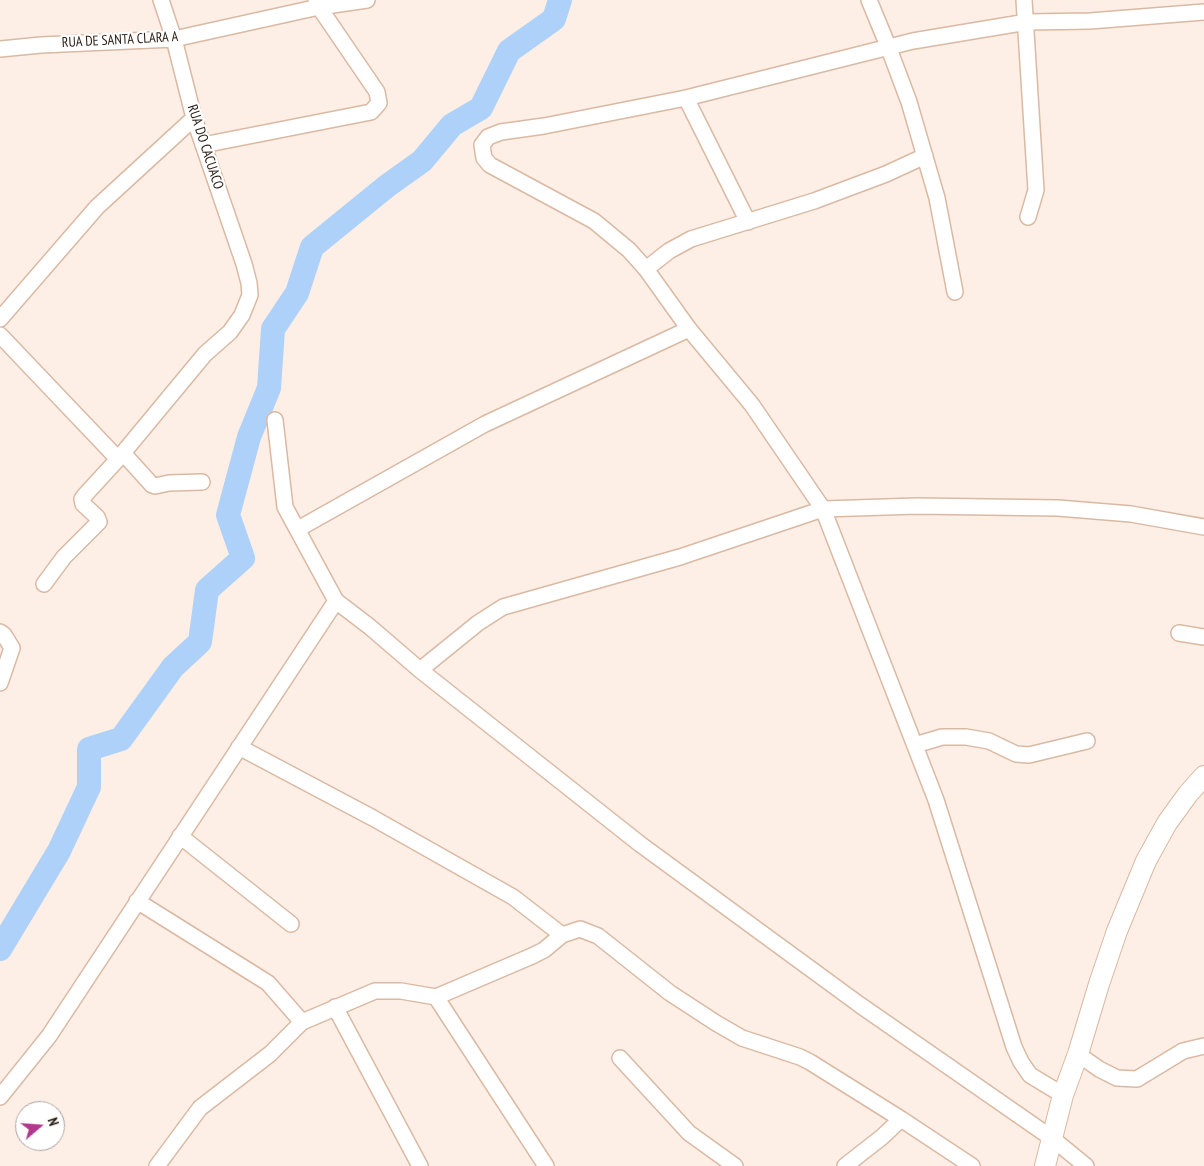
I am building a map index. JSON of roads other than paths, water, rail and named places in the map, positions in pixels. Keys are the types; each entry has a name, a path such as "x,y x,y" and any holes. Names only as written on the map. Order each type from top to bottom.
{"street":[{"name":"RUA DO CACUACO","path":"121,456 205,354 230,332 242,315 250,294 244,264 194,118 174,39 161,0"},
{"name":"RUA DE SANTA CLARA A","path":"0,49 41,45 174,39 317,4 367,0"},
{"path":"869,0 909,102 925,156 937,198 955,292"},
{"path":"1024,0 1036,190 1028,217"},
{"path":"203,145 371,112 379,103 376,92 317,4"},
{"path":"1063,1095 1030,1075 1014,1047 936,800 823,509 752,405 690,329 646,269 618,241 594,221 490,165 484,158 482,146 488,137 501,132 544,126 686,98 888,46 1026,22 1090,21 1204,12"},
{"path":"686,98 748,222"},
{"path":"0,319 97,207 194,118"},
{"path":"646,269 681,243 814,201 886,174 925,156"},
{"path":"298,529 486,424 690,329"},
{"path":"0,335 152,485 155,486 169,482 202,482"},
{"path":"275,420 285,506 336,601 370,626 420,670 648,850 860,1005 1053,1139 1086,1166"},
{"path":"44,584 64,557 99,522 97,517 83,504 82,499 121,456"},
{"path":"420,670 478,623 503,607 680,557 823,509 916,506 1058,508 1131,514 1204,527"},
{"path":"0,1097 49,1036 336,601"},
{"path":"0,632 12,648 0,683"},
{"path":"1179,633 1204,637"},
{"path":"915,745 942,737 966,737 989,741 1016,754 1029,755 1087,741"},
{"path":"238,747 373,818 513,897 562,935"},
{"path":"1045,1166 1063,1095 1117,931 1146,861 1167,823 1204,776"},
{"path":"180,836 291,924"},
{"path":"137,901 268,984 302,1022"},
{"path":"157,1166 200,1108 270,1054 302,1022 376,991 402,991 436,997 532,956 544,950 562,935 580,929 598,936 621,952 670,993 742,1038 800,1057 901,1119 972,1166"},
{"path":"436,997 546,1166"},
{"path":"335,1008 420,1166"},
{"path":"1078,1054 1099,1069 1117,1078 1137,1079 1183,1051 1204,1046"},
{"path":"620,1058 689,1133 735,1166"},
{"path":"845,1166 882,1137 901,1119"}],"waterway":[{"path":"0,949 59,851 89,787 89,749 121,739 173,667 200,642 207,590 243,558 228,515 249,437 269,388 273,329 297,293 312,247 387,186 422,161 452,125 481,108 509,51 554,19 560,0"}]}
